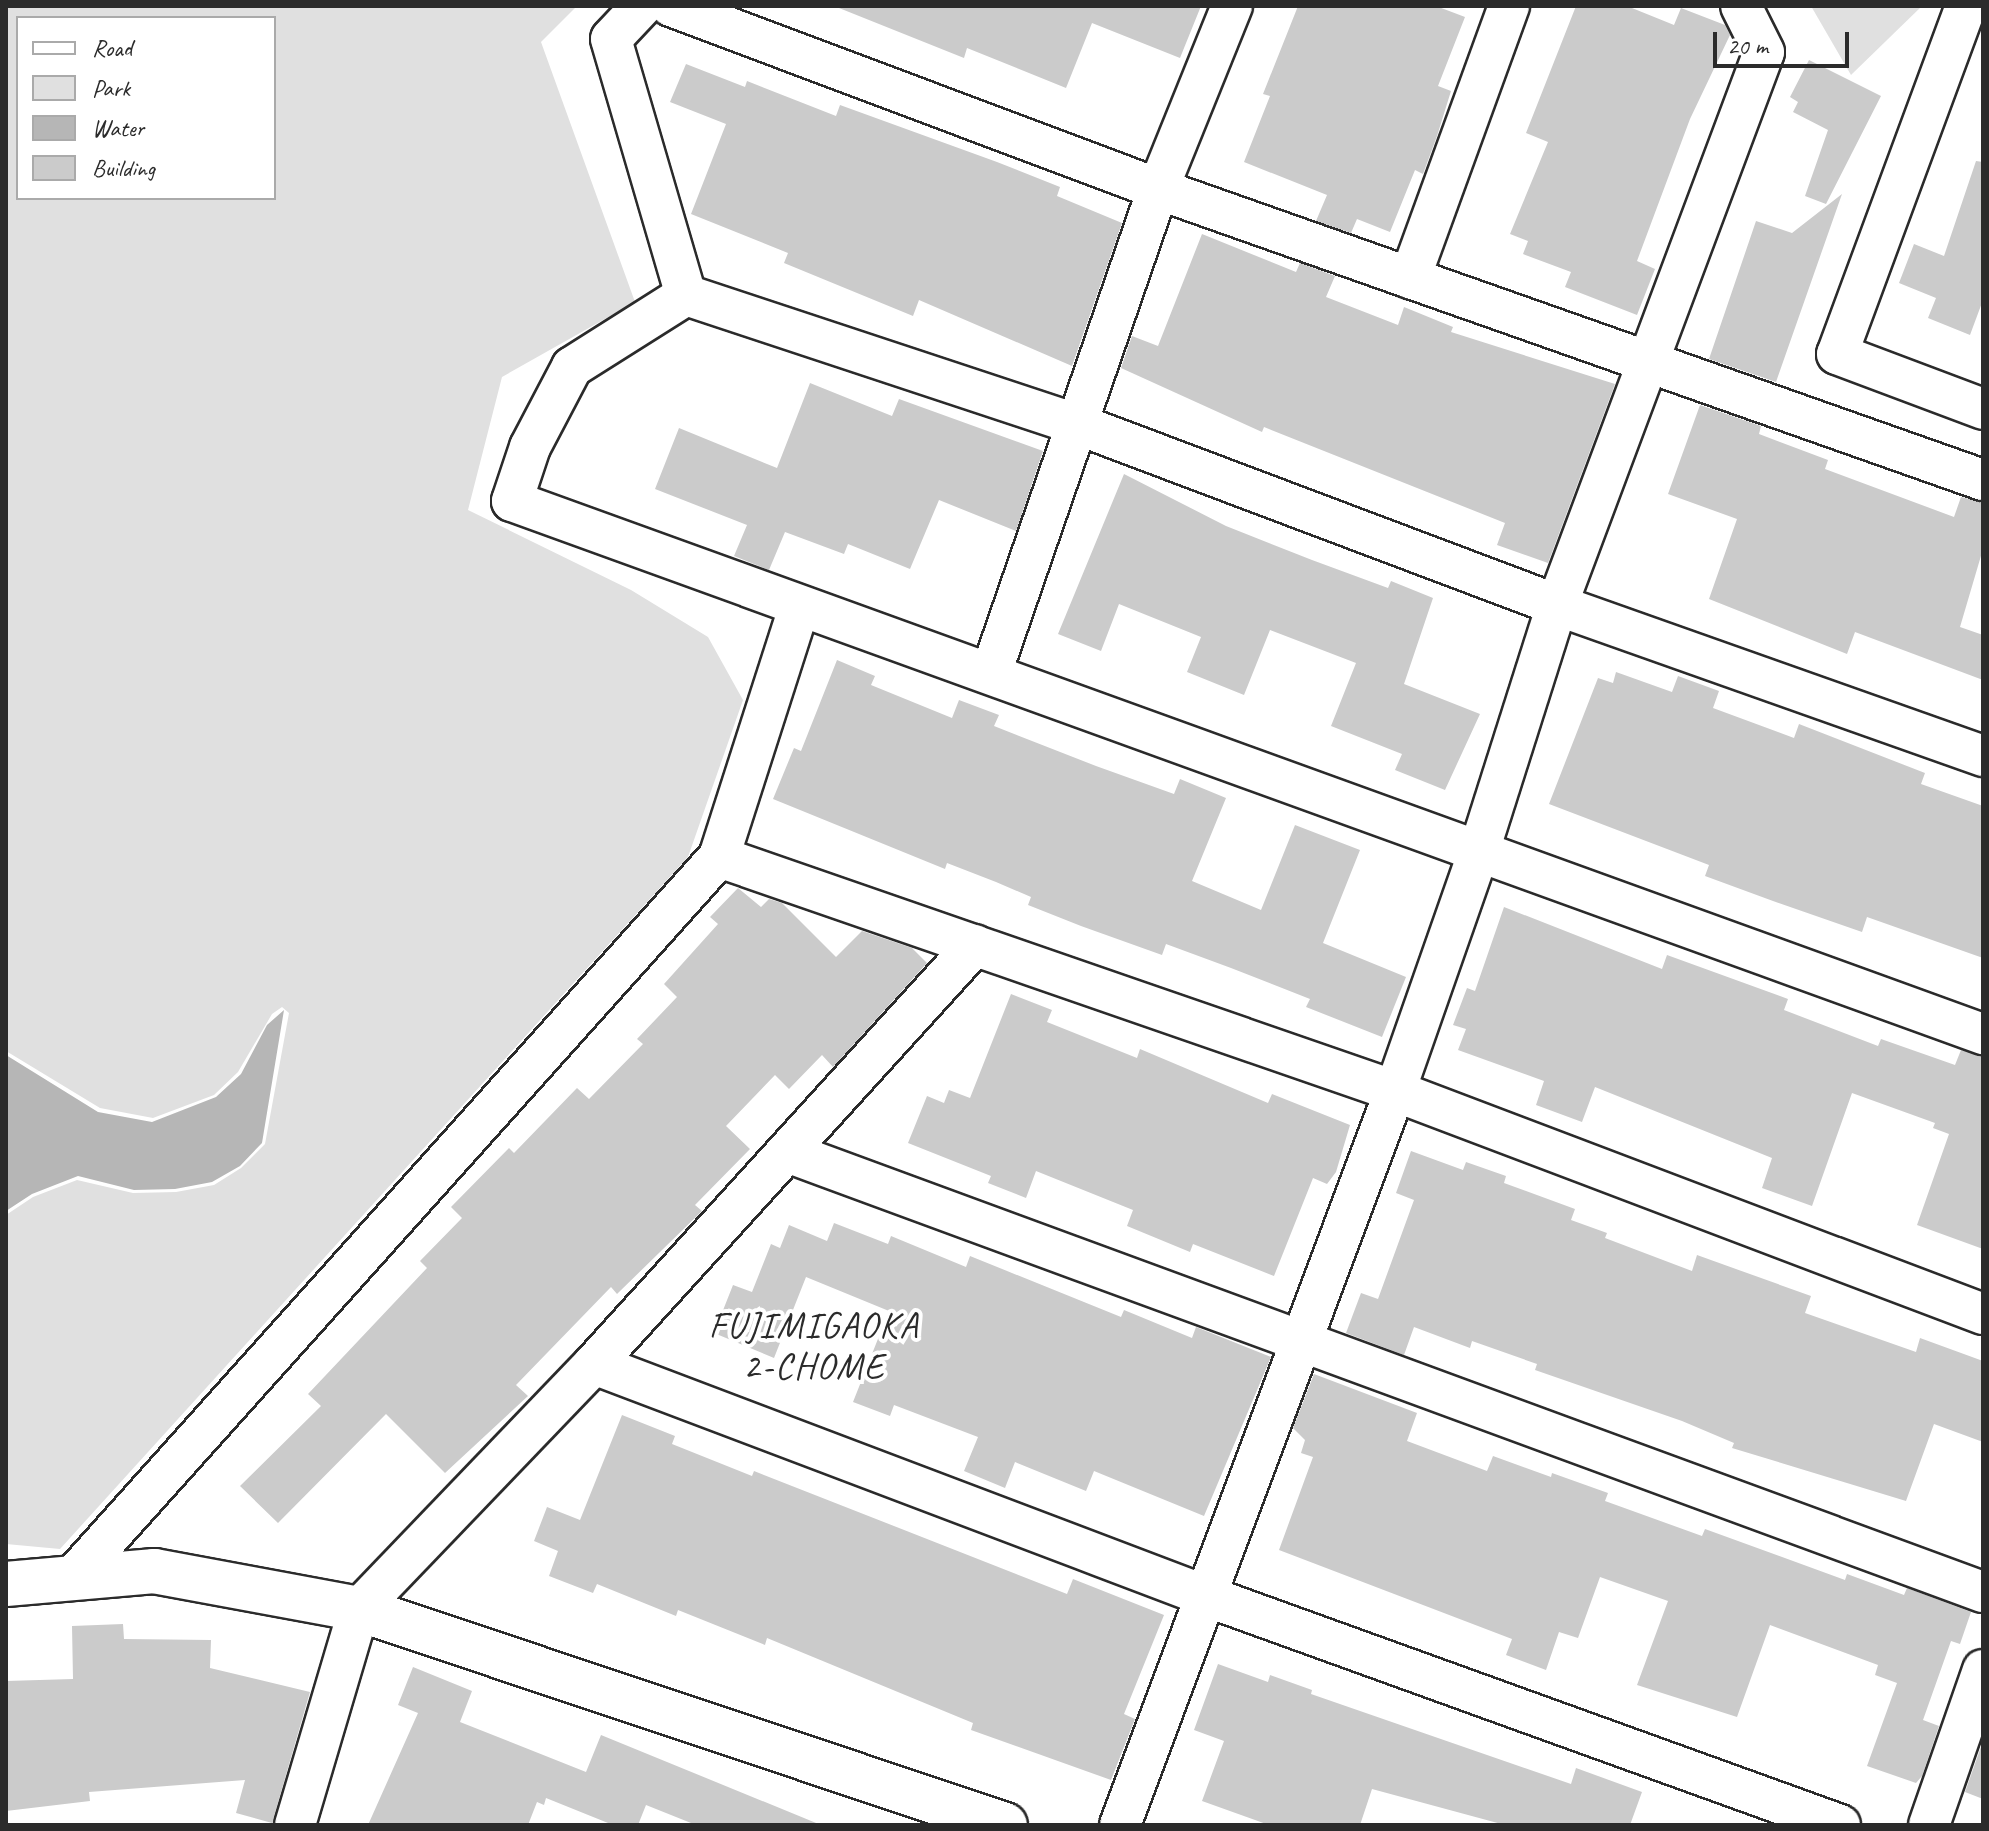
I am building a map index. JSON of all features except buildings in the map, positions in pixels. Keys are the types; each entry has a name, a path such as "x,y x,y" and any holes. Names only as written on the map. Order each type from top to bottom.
{"street":[{"path":"642,6 611,39 686,295"},
{"path":"671,6 1158,189 1983,480"},
{"path":"991,673 1158,189 1232,6"},
{"path":"1410,278 1509,6"},
{"path":"1120,1825 1395,1091 1479,851 1557,605 1764,52 1741,6"},
{"path":"1966,6 1837,354 1983,409"},
{"path":"686,295 1077,424 1557,605 1983,756"},
{"path":"686,295 572,367 530,447 512,501 799,608 991,673 1983,1034"},
{"path":"72,1578 719,857 799,608"},
{"path":"719,857 1395,1091 1983,1314"},
{"path":"295,1825 359,1609 594,1364 975,945"},
{"path":"787,1152 1302,1338 1983,1592"},
{"path":"594,1364 1206,1596 1840,1825"},
{"path":"6,1584 154,1571 359,1609 1005,1825"},
{"path":"1929,1825 1983,1670"}],"green space":[{"path":"6,6 577,6 541,42 635,302 502,377 468,510 631,590 708,637 743,700 688,857 60,1549 6,1544 6,1215 33,1197 77,1180 133,1193 176,1192 214,1185 241,1168 265,1144 289,1013 282,1007 272,1014 238,1072 214,1095 153,1118 100,1108 6,1051"},
{"path":"1811,6 1922,6 1851,75"}],"water":[{"path":"284,1010 262,1143 240,1166 212,1182 175,1189 134,1190 78,1176 32,1194 6,1211 6,1055 98,1112 152,1122 216,1097 241,1074 267,1025"}],"district":[{"name":"FUJIMIGAOKA 2-CHOME","path":"814,1346"}]}
